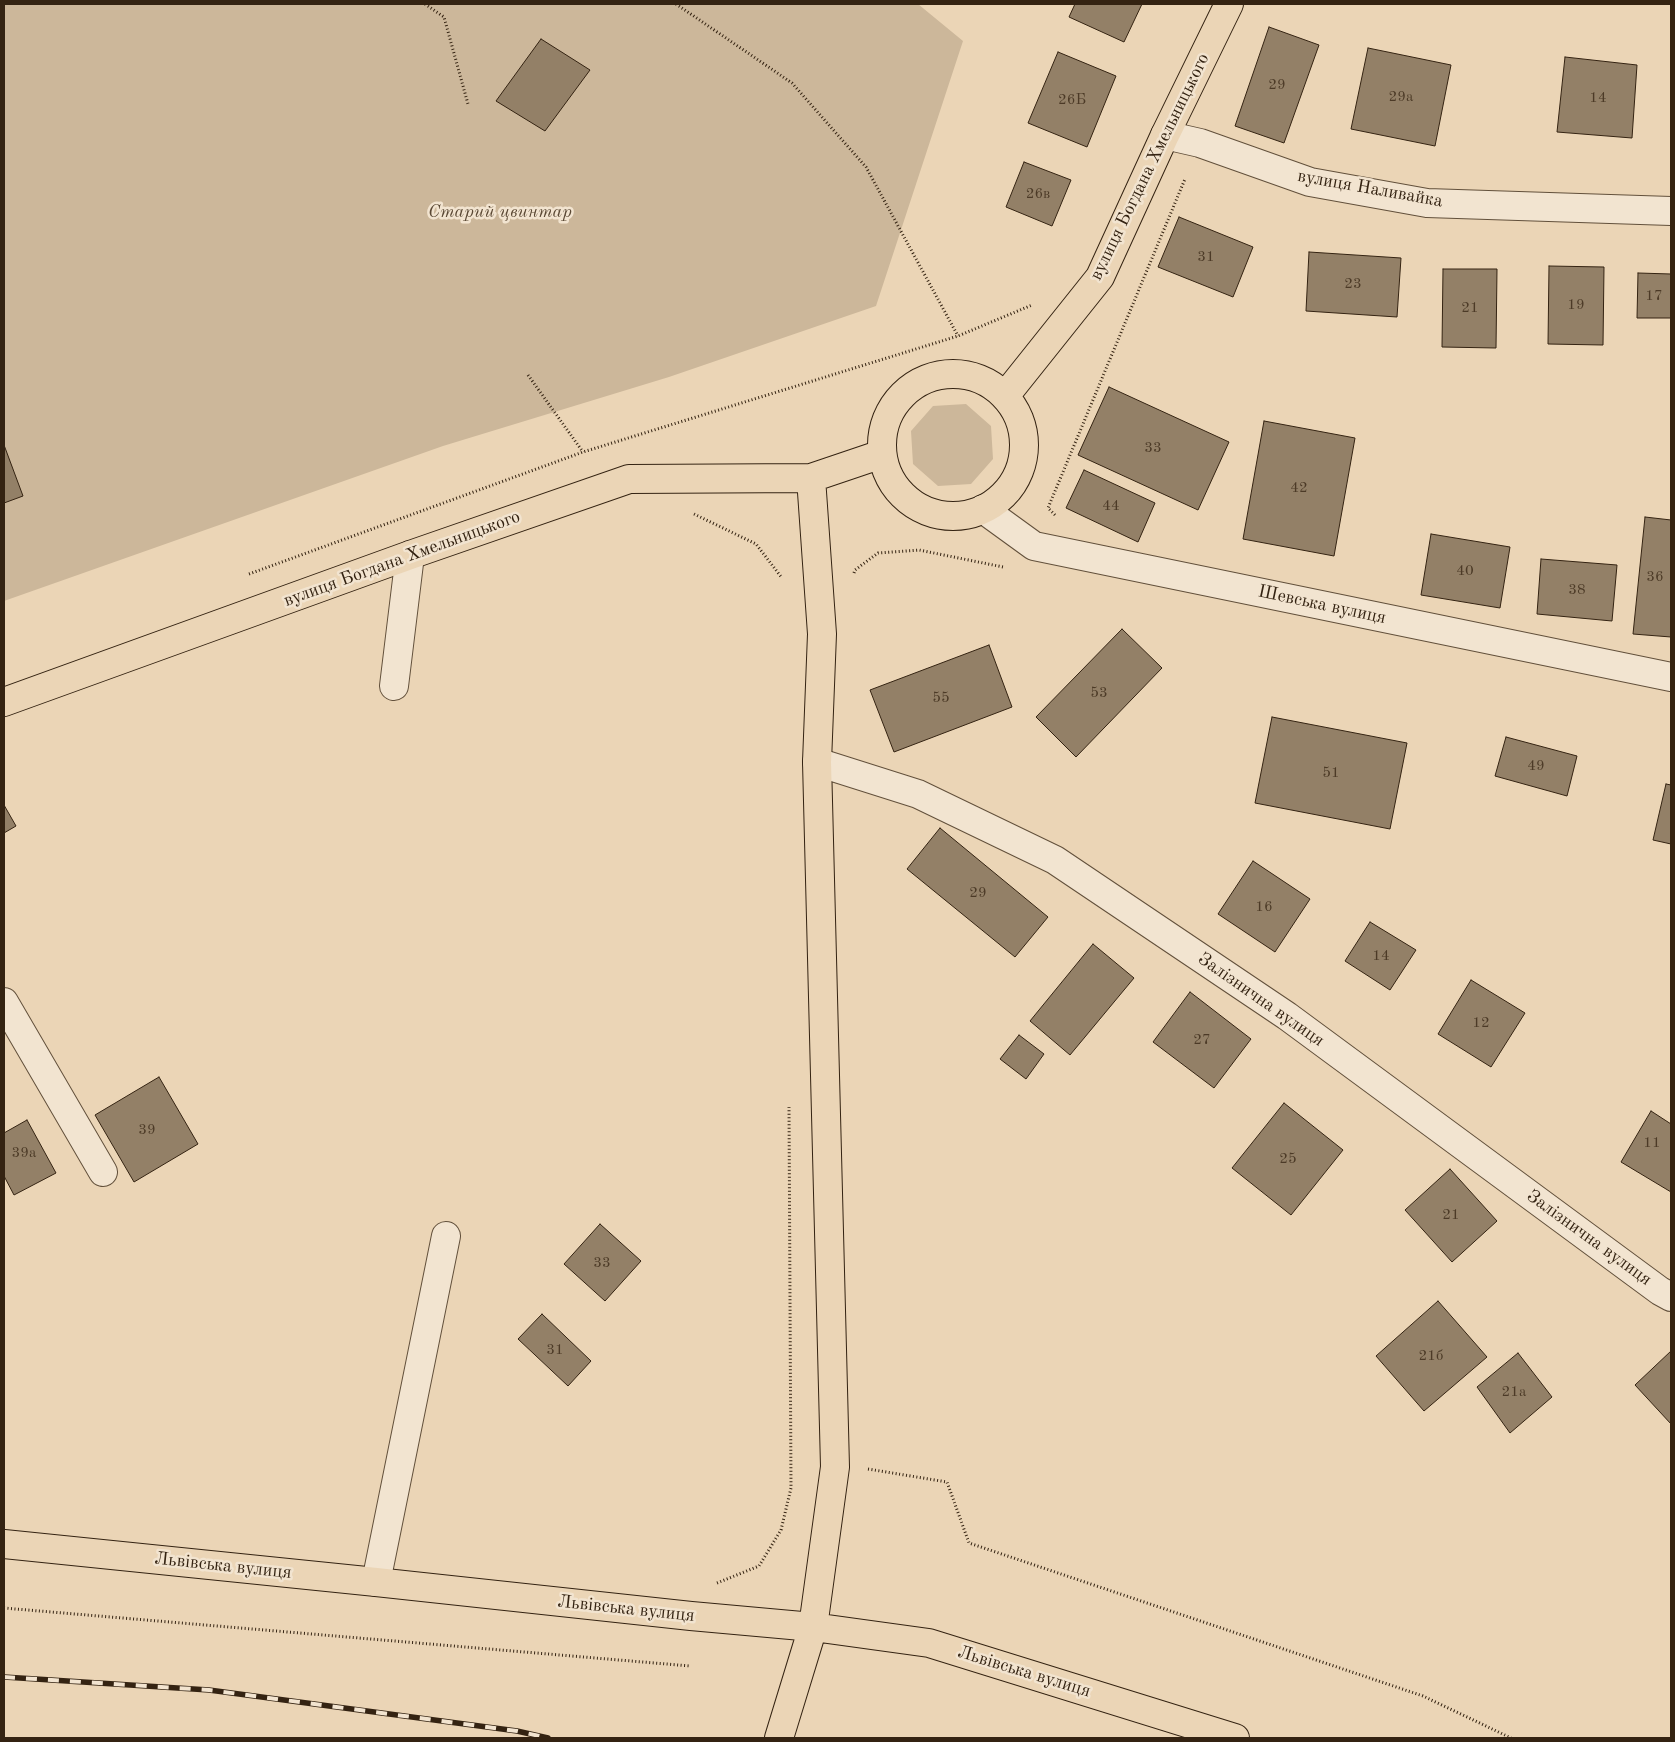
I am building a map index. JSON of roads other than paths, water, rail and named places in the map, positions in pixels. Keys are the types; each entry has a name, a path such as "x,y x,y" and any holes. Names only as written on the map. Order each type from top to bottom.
{"main road":[{"name":"вулиця Богдана Хмельницького","path":"1005,396 1100,277 1165,135 1229,4"},
{"path":"943,374 966,374 987,382 1005,396 1017,414 1023,436 1023,458 1016,479 1002,497 984,510 962,516 940,515 918,508 901,494 888,475 882,454 883,431 890,410 904,393 922,380 943,374"},
{"name":"вулиця Богдана Хмельницького","path":"4,702 410,555 629,479 811,478 882,454"},
{"path":"780,1738 813,1626 835,1467 817,762 822,634 811,478"},
{"name":"Львівська вулиця","path":"4,1544 690,1616 813,1626 929,1643 1235,1738"}],"street":[{"name":"вулиця Наливайка","path":"1165,135 1200,143 1310,182 1427,203 1671,211"},
{"name":"Шевська вулиця","path":"984,510 1034,546 1671,676"},
{"path":"394,686 410,555"},
{"name":"Залізнична вулиця","path":"817,762 918,794 1055,860 1287,1016 1671,1297"},
{"path":"4,1002 103,1172"},
{"path":"376,1582 446,1236"}],"railway":[{"path":"4,1677 209,1690 517,1731 548,1738"}],"park label":[{"name":"Старий цвинтар","path":"500,212"}]}
